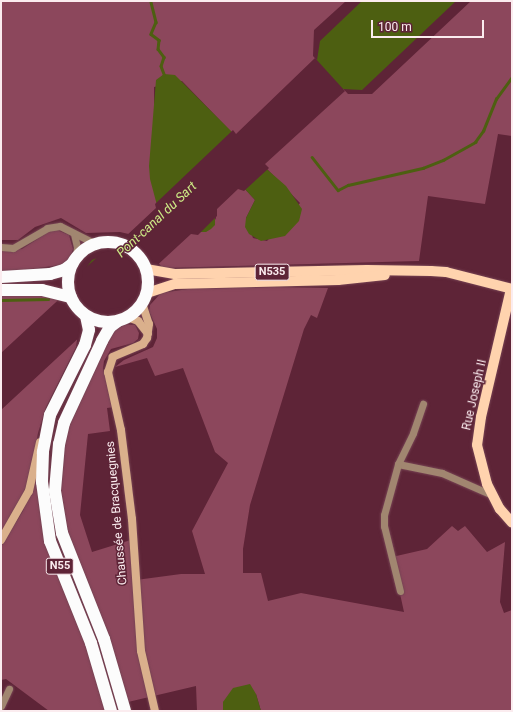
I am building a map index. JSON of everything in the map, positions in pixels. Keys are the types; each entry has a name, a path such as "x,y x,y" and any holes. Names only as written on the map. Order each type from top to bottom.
{"highway":[{"path":"1,277 50,274 64,270 74,261 96,244 112,242 126,246 139,256 146,269 144,298 123,319 98,321 86,316 71,297 68,280 74,261"},
{"path":"1,290 42,290 71,297"},
{"name":"N55","path":"86,316 88,330 85,345 50,415 42,473 48,530 91,643 111,711"},
{"name":"N55","path":"123,319 107,331 71,404 58,444 55,479 62,533 104,639 125,711"}],"main road":[{"name":"N535","path":"146,269 175,274 367,270 446,272 512,289"},
{"name":"N535","path":"144,298 175,284 369,278 399,272"},
{"name":"Rue Joseph II","path":"512,289 478,441 480,465 492,495 512,523"}],"street":[{"path":"1,247 13,248 22,245 52,227 63,227 96,244"},
{"path":"74,234 77,247 74,261"},
{"path":"144,298 149,324 148,334"},
{"path":"123,319 138,321 148,334"},
{"name":"Chaussée de Bracquegnies","path":"148,334 143,344 113,357 108,372 121,430 132,519 141,651 155,711"},
{"path":"400,590 384,526 384,514 398,464 413,434 423,404"},
{"path":"1,540 29,491 36,454 50,415"},
{"path":"398,464 442,472 492,495"},
{"path":"1,706 6,693"}],"shaded area":[{"path":"1,1 346,1 314,30 313,56 348,94 372,94 471,1 512,1 512,136 498,134 485,204 428,196 419,261 163,268 133,235 120,232 86,233 61,218 35,227 18,240 1,240","holes":["182,81 300,203 267,241 253,238 246,218 255,200 244,188 228,187 215,197 216,220 154,109 154,87"]},
{"path":"57,230 69,235 73,249 70,258 60,265 1,273 1,251 22,249 50,231"},
{"path":"273,287 328,288 317,318 311,315 304,329 250,505 243,549 243,573 261,573 268,601 301,593 404,612 392,557 427,549 452,526 458,531 465,526 487,552 505,542 500,602 504,613 512,610 512,711 261,711 256,694 223,702 223,711 197,711 196,686 128,702 67,534 60,491 60,468 69,425 111,334 123,324 135,325 139,333 138,339 133,343 111,349 104,361 103,369 114,407 107,408 110,431 88,434 80,515 92,552 134,539 136,580 181,574 205,574 192,531 228,463 215,452 183,368 155,376 147,358 115,367 124,360 153,347 157,338 157,329 149,311 150,305 161,293 188,289"},
{"path":"52,294 80,320 76,347 46,407 38,433 29,483 1,534 1,295"},
{"path":"37,472 43,531 87,648 105,711 49,711 6,679 1,680 1,546 23,511"}],"water":[{"path":"362,1 456,1 362,90 343,89 262,165 286,186 302,209 299,221 285,236 261,241 249,234 245,227 246,218 255,200 244,188 237,187 215,208 215,225 211,229 206,232 190,232 112,307 83,279 86,268 92,260 109,253 158,209 150,179 149,166 156,80 164,74 175,75 236,136 317,60 320,41"},
{"path":"250,684 256,694 261,711 223,711 223,702 233,688"}],"pier":[{"name":"Pont-canal du Sart","path":"315,58 345,91 265,164 269,168 244,191 238,189 217,209 217,216 198,235 191,234 139,282 136,293 121,307 110,309 1,410 1,353 82,278 83,270 102,253 110,251 156,208 155,204 233,130 236,134"}],"waterway":[{"path":"151,2 156,22 151,34 159,40 158,49 164,57 161,66 164,74"},
{"path":"312,157 338,190 348,185 423,168 443,160 475,142 483,131 496,99 512,77"},
{"path":"1,300 48,299"}]}
